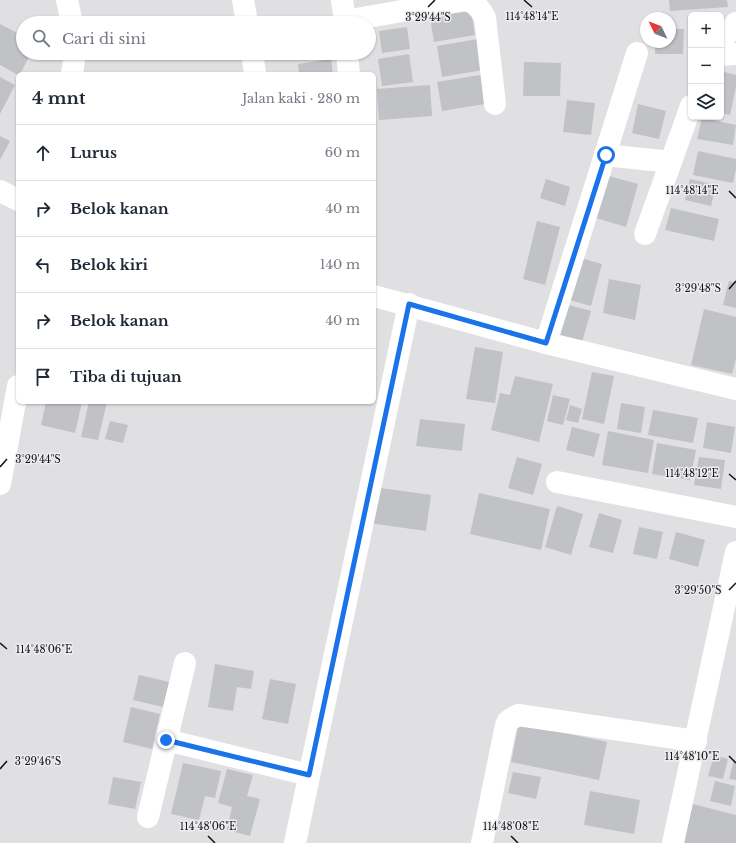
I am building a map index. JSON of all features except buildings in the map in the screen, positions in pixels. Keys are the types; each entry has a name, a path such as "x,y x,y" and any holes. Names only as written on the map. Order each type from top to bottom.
{"street":[{"path":"67,0 70,16"},
{"path":"243,0 246,16"},
{"path":"342,0 344,16"},
{"path":"376,16 465,0 471,1 482,11 485,18 495,104"},
{"path":"724,37 736,23"},
{"path":"546,343 637,52"},
{"path":"724,55 736,54"},
{"path":"72,72 74,60"},
{"path":"348,60 349,72"},
{"path":"645,234 688,114"},
{"path":"606,155 671,162"},
{"path":"0,191 16,199"},
{"path":"376,296 409,304 546,343 736,389"},
{"path":"295,843 409,304"},
{"path":"0,484 16,397"},
{"path":"557,482 736,517"},
{"path":"673,843 736,552"},
{"path":"148,817 185,663"},
{"path":"482,843 506,725 508,720 518,715 696,741"},
{"path":"166,740 309,775"}],"route":[{"path":"166,740 309,775 409,304 546,343 606,155"}]}
